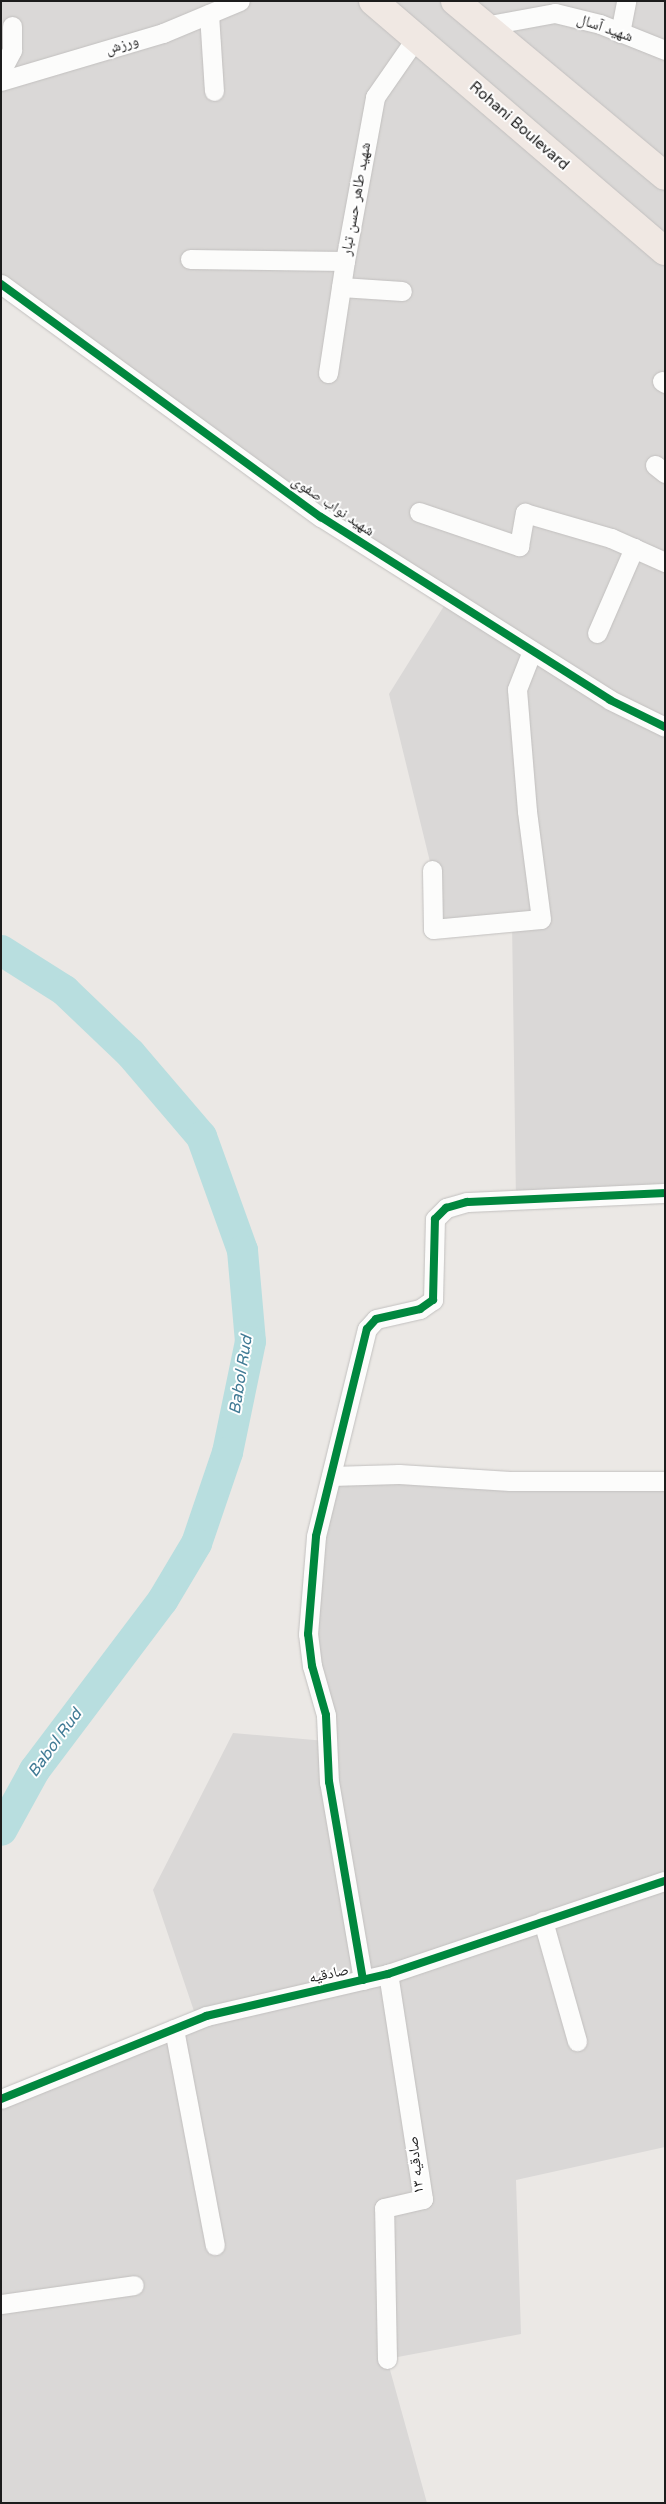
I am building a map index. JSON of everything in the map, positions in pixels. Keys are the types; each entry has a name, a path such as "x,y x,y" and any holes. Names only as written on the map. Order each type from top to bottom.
{"main road":[{"name":"Rohani Boulevard","path":"373,1 665,251"},
{"path":"455,1 665,176"}],"street":[{"name":"ورزش","path":"1,81 163,33 240,1"},
{"path":"620,33 626,1"},
{"name":"شهید آسال","path":"484,26 573,9 620,33 665,50"},
{"path":"209,14 214,91"},
{"path":"1,71 12,50 12,26"},
{"name":"شهید طاهر حسن تبار","path":"328,373 345,260 375,97 416,38"},
{"path":"190,259 345,260"},
{"name":"شهید نواب صفوی","path":"1,284 320,517 610,700 665,727"},
{"path":"341,287 402,291"},
{"path":"419,512 518,546 525,513 611,538 665,562"},
{"path":"597,633 634,548"},
{"path":"432,870 433,929 541,919 527,811 517,689 532,651"},
{"path":"363,1980 329,1782 326,1715 312,1666 308,1634 316,1536 367,1329 376,1318 420,1309 433,1300 436,1292 434,1226 438,1212 467,1202 665,1193"},
{"path":"331,1476 399,1474 510,1481 665,1481"},
{"name":"صادقیه","path":"1,2099 206,2016 388,1974 665,1881"},
{"path":"543,1921 577,2042"},
{"name":"صادقیه ۱۳","path":"386,2359 384,2208 423,2199 388,1974"},
{"path":"174,2029 215,2245"},
{"path":"1,2304 134,2285"}],"shaded area":[{"path":"1,1 665,1 665,1193 516,1202 512,922 433,929 432,870 389,694 449,598 1,283"},
{"path":"331,1476 665,1487 665,2147 516,2180 521,2334 387,2359 427,2503 1,2503 1,2100 197,2020 153,1890 233,1733 326,1741 310,1583"}],"waterway":[{"name":"Babol Rud","path":"1,950 64,990 130,1053 201,1136 242,1250 250,1341 227,1452 196,1543 162,1600 34,1770 1,1830"}],"cycle path":[{"path":"1,284 321,517 610,700 665,727"},
{"path":"363,1980 329,1782 326,1715 312,1666 308,1634 316,1536 367,1329 376,1319 420,1309 433,1300 435,1219 446,1208 467,1202 665,1193"},
{"path":"1,2099 206,2016 388,1974 665,1881"}]}
